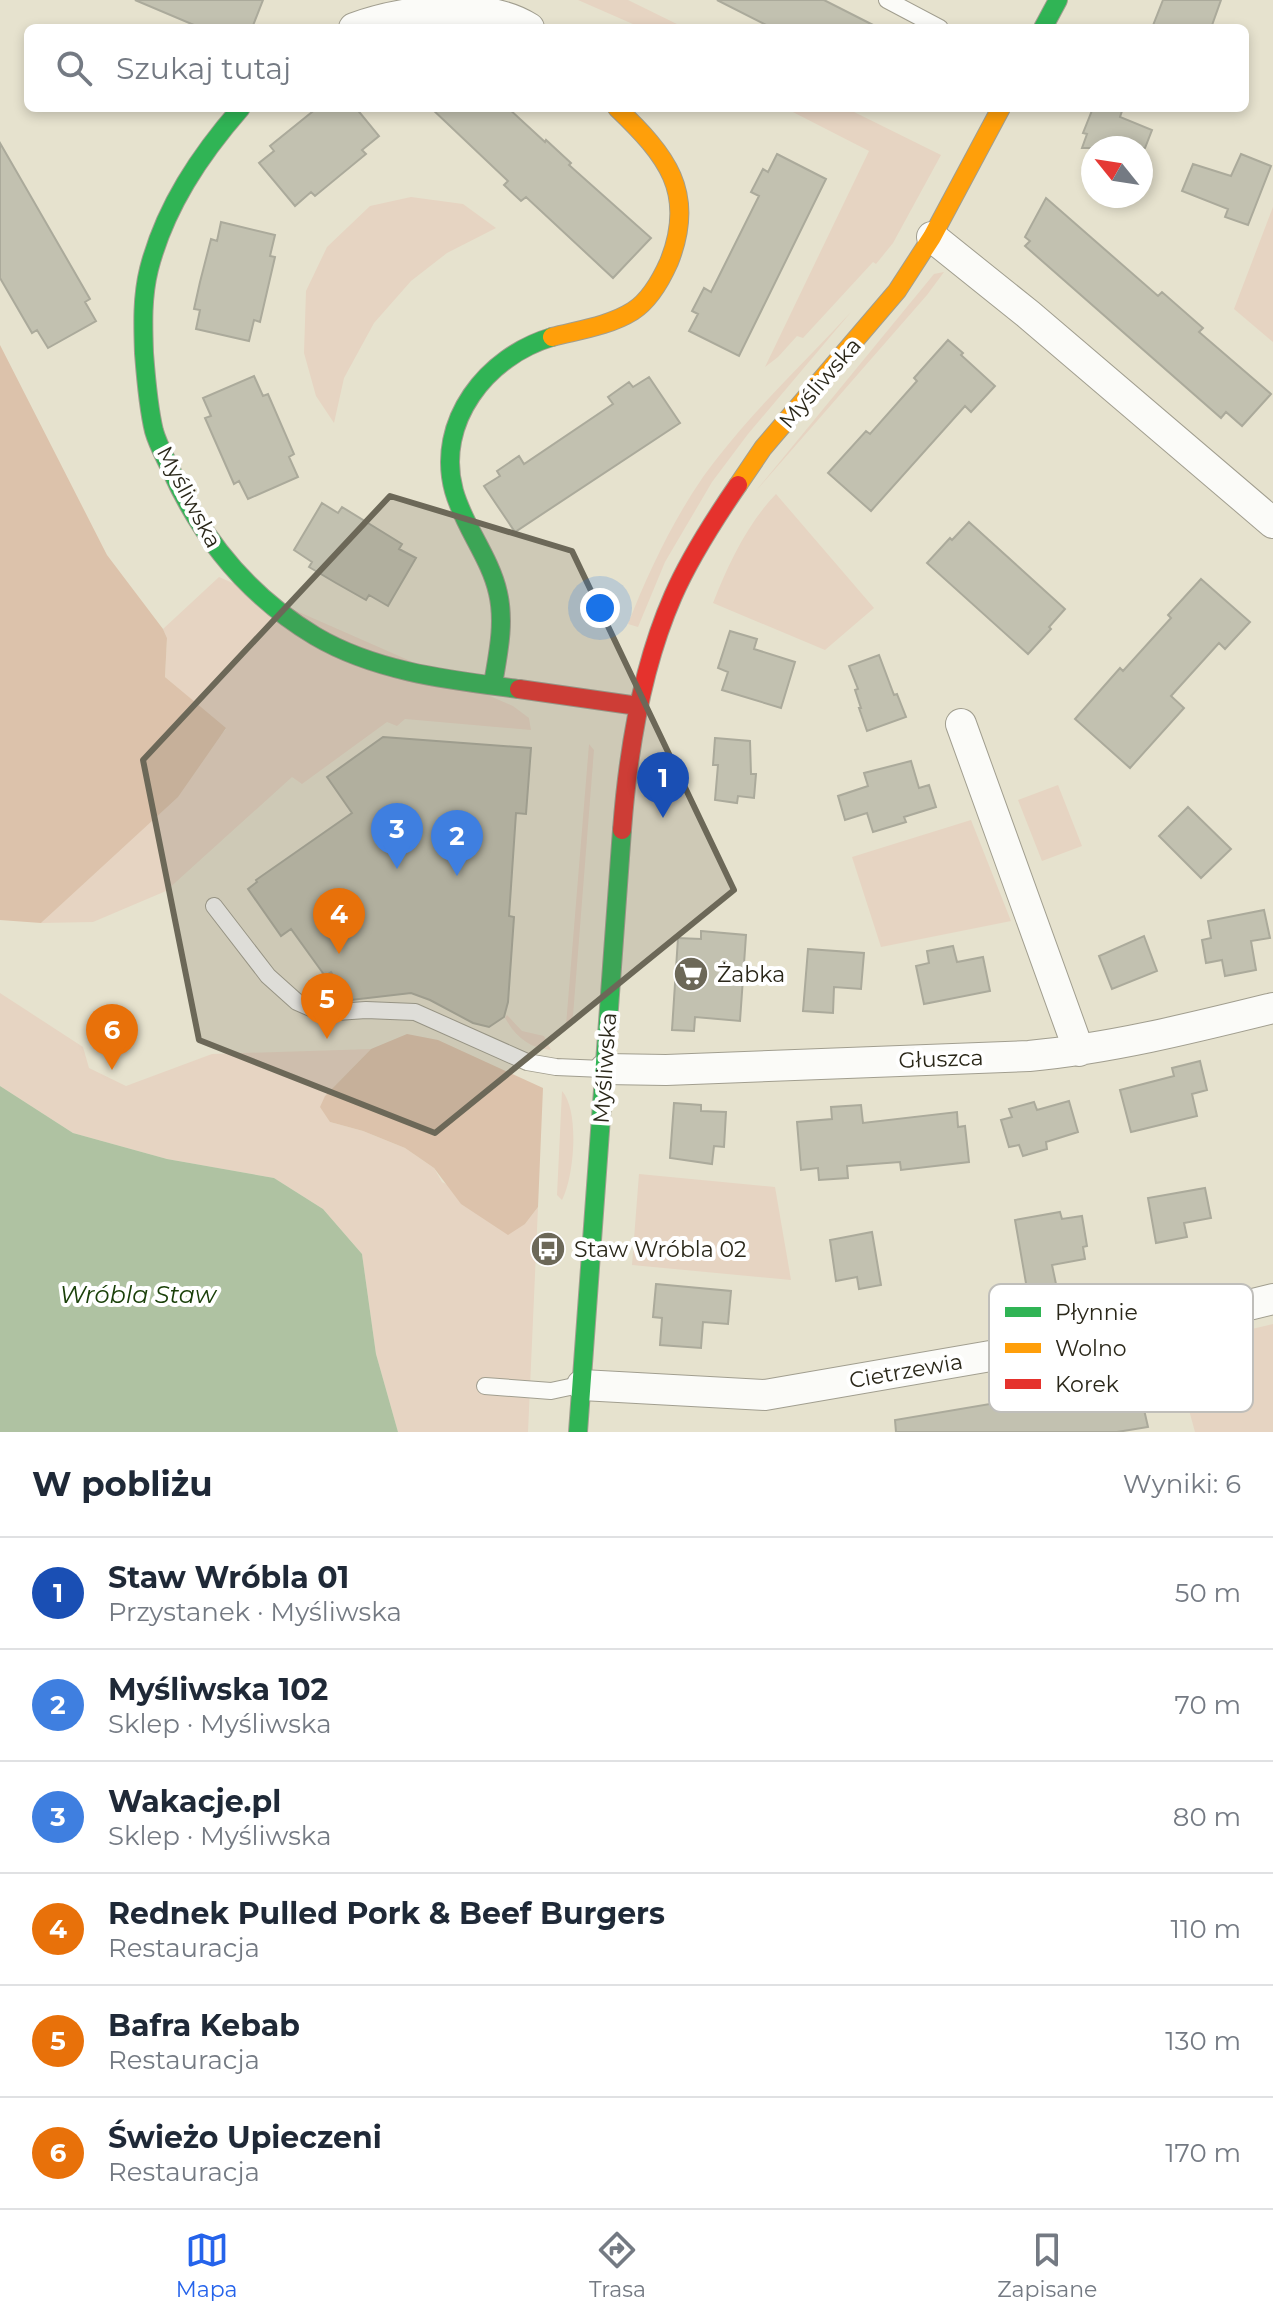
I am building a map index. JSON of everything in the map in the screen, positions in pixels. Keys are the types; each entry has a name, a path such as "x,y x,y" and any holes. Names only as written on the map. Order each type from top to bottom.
{"street":[{"path":"1045,24 1058,0"},
{"path":"365,24 395,13 449,5 492,9 524,24"},
{"name":"Myśliwska","path":"238,112 191,169 168,214 149,269 142,326 153,427 173,477 216,551 260,594 301,627 347,652 402,670 592,696 638,706"},
{"path":"493,684 502,627 498,591 449,479 451,450 460,416 476,387 512,354 540,341 606,325 639,307 662,276 675,249 681,210 678,187 665,157 621,112"},
{"name":"Myśliwska","path":"578,1432 623,820 638,706 661,623 713,521 763,448 897,291 932,237 999,112"},
{"path":"932,237 1028,314 1273,523"},
{"path":"961,724 1079,1051"},
{"name":"Głuszca","path":"605,1069 1029,1056 1122,1044 1273,1008"},
{"name":"Cietrzewia","path":"1253,1304 1273,1299"},
{"name":"Cietrzewia","path":"582,1385 765,1395 989,1356"}],"lane":[{"path":"887,0 932,24"},
{"path":"214,906 268,976 297,1002 322,1013 366,1010 415,1012 527,1062 605,1069"},
{"path":"485,1386 551,1391 582,1385"}],"highlighted area":[{"path":"390,496 572,551 734,890 435,1133 199,1040 143,760"}],"shaded area":[{"path":"578,0 628,0 677,24 633,24"},
{"path":"793,112 854,112 941,155 893,243 876,264 873,262 803,338 797,336 765,367 869,151"},
{"path":"411,197 463,204 496,228 447,253 411,281 374,323 344,378 334,423 316,396 304,353 306,291 327,247 370,206"},
{"path":"1273,207 1273,342 1234,309"},
{"path":"944,272 927,295 755,492 934,274"},
{"path":"851,312 748,434 712,482 665,562 638,627 628,624 661,548 703,477 756,413"},
{"path":"0,345 107,555 163,629 167,638 165,677 226,728 178,797 41,923 0,920"},
{"path":"776,494 874,608 825,650 713,603 739,546"},
{"path":"219,577 513,706 529,718 531,730 405,719 397,726 387,722 302,784 292,777 166,891 93,922 41,923 105,863 226,729 165,677 167,638 163,629"},
{"path":"589,744 594,750 573,1016 566,1025"},
{"path":"1058,785 1082,846 1042,861 1018,800"},
{"path":"971,820 1011,921 881,947 852,857"},
{"path":"0,993 83,1047 89,1068 126,1086 212,1054 371,1049 325,1096 330,1122 405,1148 434,1168 442,1182 525,1224 538,1207 528,1432 398,1432 376,1354 362,1254 323,1209 274,1178 167,1159 73,1133 0,1086"},
{"path":"507,1015 522,1031 544,1036 551,1050 524,1040 509,1025 505,1018"},
{"path":"407,1034 438,1040 543,1088 538,1207 525,1224 508,1235 461,1204 434,1168 405,1148 330,1122 320,1107 325,1096 371,1049"},
{"path":"562,1091 571,1113 573,1145 570,1176 562,1200 557,1195"},
{"path":"639,1174 775,1187 791,1280 632,1265"},
{"path":"1273,1324 1273,1432 1195,1432 1190,1412 1253,1412 1253,1329"}],"water":[{"name":"Wróbla Staw","path":"0,1086 73,1133 167,1159 274,1178 323,1209 362,1254 376,1354 398,1432 0,1432"}],"building":[{"path":"135,0 263,0 254,24 192,24"},
{"path":"717,0 824,0 871,24 764,24"},
{"path":"1163,0 1221,0 1212,24 1154,24"},
{"path":"312,112 359,112 379,136 362,150 366,154 315,196 311,192 295,206 259,163 274,151 270,146"},
{"path":"435,112 512,112 651,238 613,278 526,197 521,201 504,185 508,181"},
{"path":"1091,112 1122,112 1120,117 1152,130 1150,136 1083,133"},
{"path":"0,143 90,299 85,302 96,321 48,348 37,330 32,333 0,278"},
{"path":"777,154 826,179 739,356 689,331 698,314 692,311 704,288 711,292 759,196 751,192 763,169 768,172"},
{"path":"1241,154 1271,166 1248,225 1225,217 1228,209 1182,191 1193,164 1231,176"},
{"path":"1046,198 1158,296 1162,292 1203,328 1199,332 1271,394 1242,426 1226,412 1221,418 1025,246 1030,241 1025,237"},
{"path":"221,222 275,235 270,256 275,257 260,322 254,320 249,341 196,329 200,310 194,309 200,282 211,239 217,241"},
{"path":"948,340 995,386 971,412 965,406 871,511 828,473 866,431 870,434"},
{"path":"254,376 263,396 268,394 294,454 289,457 298,477 248,499 239,481 234,484 205,418 211,416 203,398"},
{"path":"649,377 680,423 515,532 484,486 500,476 497,471 519,456 524,464 613,404 608,397 629,382 633,387"},
{"path":"322,503 338,513 342,507 402,544 399,549 416,558 388,606 369,595 366,600 309,567 312,562 294,550"},
{"path":"969,522 1065,609 1028,654 927,563"},
{"path":"1201,579 1250,622 1225,649 1219,643 1171,696 1184,708 1130,768 1075,719 1120,668 1123,671 1171,618 1168,615"},
{"path":"730,631 757,639 754,649 795,662 781,708 722,690 728,672 718,668"},
{"path":"879,655 906,717 867,731 855,690 858,689 849,666"},
{"path":"383,737 531,748 526,814 516,813 509,916 514,917 508,1002 504,1017 489,1027 473,1023 411,993 351,1000 331,972 325,976 291,929 281,936 248,889 256,880 352,813 327,777"},
{"path":"715,738 750,741 751,774 756,774 754,798 738,796 737,803 715,800 718,765 713,765"},
{"path":"911,761 919,788 929,785 936,807 904,817 906,822 873,832 867,813 845,820 838,796 868,786 864,773"},
{"path":"1188,807 1231,849 1201,878 1159,836"},
{"path":"1264,910 1270,938 1251,941 1256,970 1225,976 1222,960 1206,963 1202,940 1211,938 1208,921"},
{"path":"701,931 746,935 740,1021 695,1017 694,1031 672,1030 678,938 701,939"},
{"path":"1144,936 1157,971 1112,989 1099,956"},
{"path":"953,946 957,962 983,957 990,991 924,1004 916,966 929,963 927,951"},
{"path":"808,949 864,953 861,989 834,987 833,1013 803,1011"},
{"path":"1200,1061 1207,1090 1192,1094 1197,1116 1131,1132 1120,1090 1174,1076 1172,1068"},
{"path":"1069,1101 1078,1132 1046,1142 1047,1149 1023,1156 1019,1145 1009,1147 1001,1120 1012,1117 1009,1109 1034,1102 1037,1110"},
{"path":"674,1103 701,1105 701,1111 726,1112 724,1147 714,1146 712,1164 670,1158"},
{"path":"861,1105 863,1123 957,1112 958,1127 965,1126 969,1162 901,1170 900,1162 847,1166 848,1178 819,1180 818,1168 801,1170 797,1122 832,1119 831,1107"},
{"path":"1205,1188 1211,1218 1184,1223 1187,1237 1156,1243 1148,1198"},
{"path":"1060,1212 1062,1219 1082,1216 1087,1246 1083,1247 1085,1259 1052,1265 1056,1284 1026,1284 1015,1220"},
{"path":"872,1232 881,1285 859,1289 857,1277 836,1281 830,1240"},
{"path":"656,1284 731,1291 728,1324 703,1322 701,1348 660,1345 662,1318 653,1317"},
{"path":"989,1404 989,1412 1145,1412 1148,1427 1117,1432 896,1432 895,1420"}],"traffic: fast":[{"path":"1045,24 1058,0"},
{"path":"238,112 198,163 174,203 156,246 144,300 144,353 152,422 183,495 213,543 249,585 315,636 363,658 414,673 519,689"},
{"path":"493,684 500,638 500,604 489,567 454,491 450,465 452,440 472,395 487,376 528,346 552,337"},
{"path":"578,1432 622,830"}],"traffic: slow":[{"path":"552,337 604,324 639,306 662,276 677,237 680,215 672,176 650,142 621,112"},
{"path":"738,485 763,448 897,291 932,237 999,112"}],"traffic: jam":[{"path":"622,830 628,770 652,652 680,581 711,525 738,485"},
{"path":"519,689 638,706"}],"place":[{"name":"Staw Wróbla 01","path":"663,818"},
{"name":"Wakacje.pl","path":"397,869"},
{"name":"Myśliwska 102","path":"457,876"},
{"name":"Rednek Pulled Pork & Beef Burgers","path":"339,954"},
{"name":"Żabka","path":"691,974"},
{"name":"Bafra Kebab","path":"327,1039"},
{"name":"Świeżo Upieczeni","path":"112,1070"},
{"name":"Staw Wróbla 02","path":"548,1249"}]}
